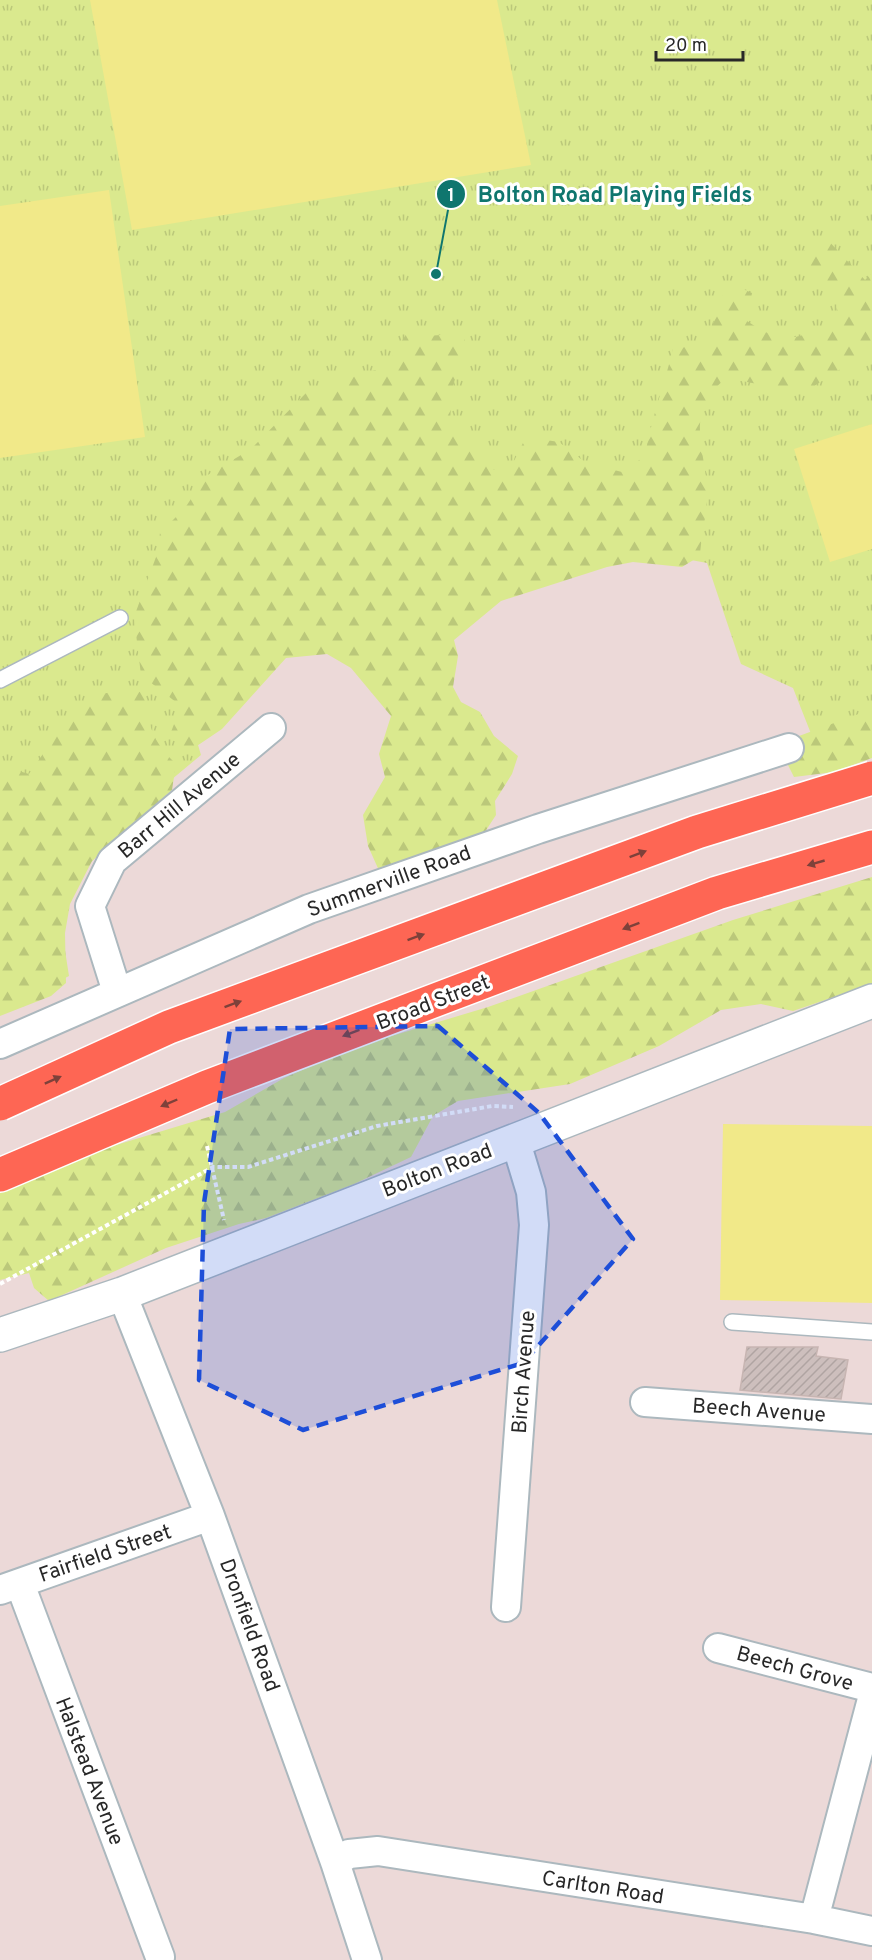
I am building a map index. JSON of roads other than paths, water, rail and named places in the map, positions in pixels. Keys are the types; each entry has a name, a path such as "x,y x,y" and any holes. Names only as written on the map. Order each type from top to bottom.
{"highway":[{"path":"0,1104 169,1028 697,832 872,778"},
{"name":"Broad Street","path":"0,1174 207,1088 717,893 872,847"}],"street":[{"name":"Barr Hill Avenue","path":"117,992 90,906 112,861 271,728"},
{"name":"Summerville Road","path":"0,1044 309,909 538,829 789,748"},
{"name":"Bolton Road","path":"0,1335 122,1294 872,1001"},
{"name":"Birch Avenue","path":"506,1607 534,1225 531,1192 515,1139"},
{"name":"Dronfield Road","path":"122,1294 210,1516 335,1862 367,1960"},
{"name":"Beech Avenue","path":"645,1402 872,1419"},
{"name":"Fairfield Street","path":"10,1587 210,1516"},
{"name":"Halstead Avenue","path":"10,1587 160,1957"},
{"name":"Beech Grove","path":"718,1648 872,1688"},
{"path":"814,1919 872,1699"},
{"name":"Carlton Road","path":"335,1862 349,1854 378,1851 814,1919 872,1931"}],"lane":[{"path":"0,680 120,618"},
{"path":"732,1322 872,1332"}],"place":[{"name":"Bolton Road Playing Fields","path":"436,274"}]}
